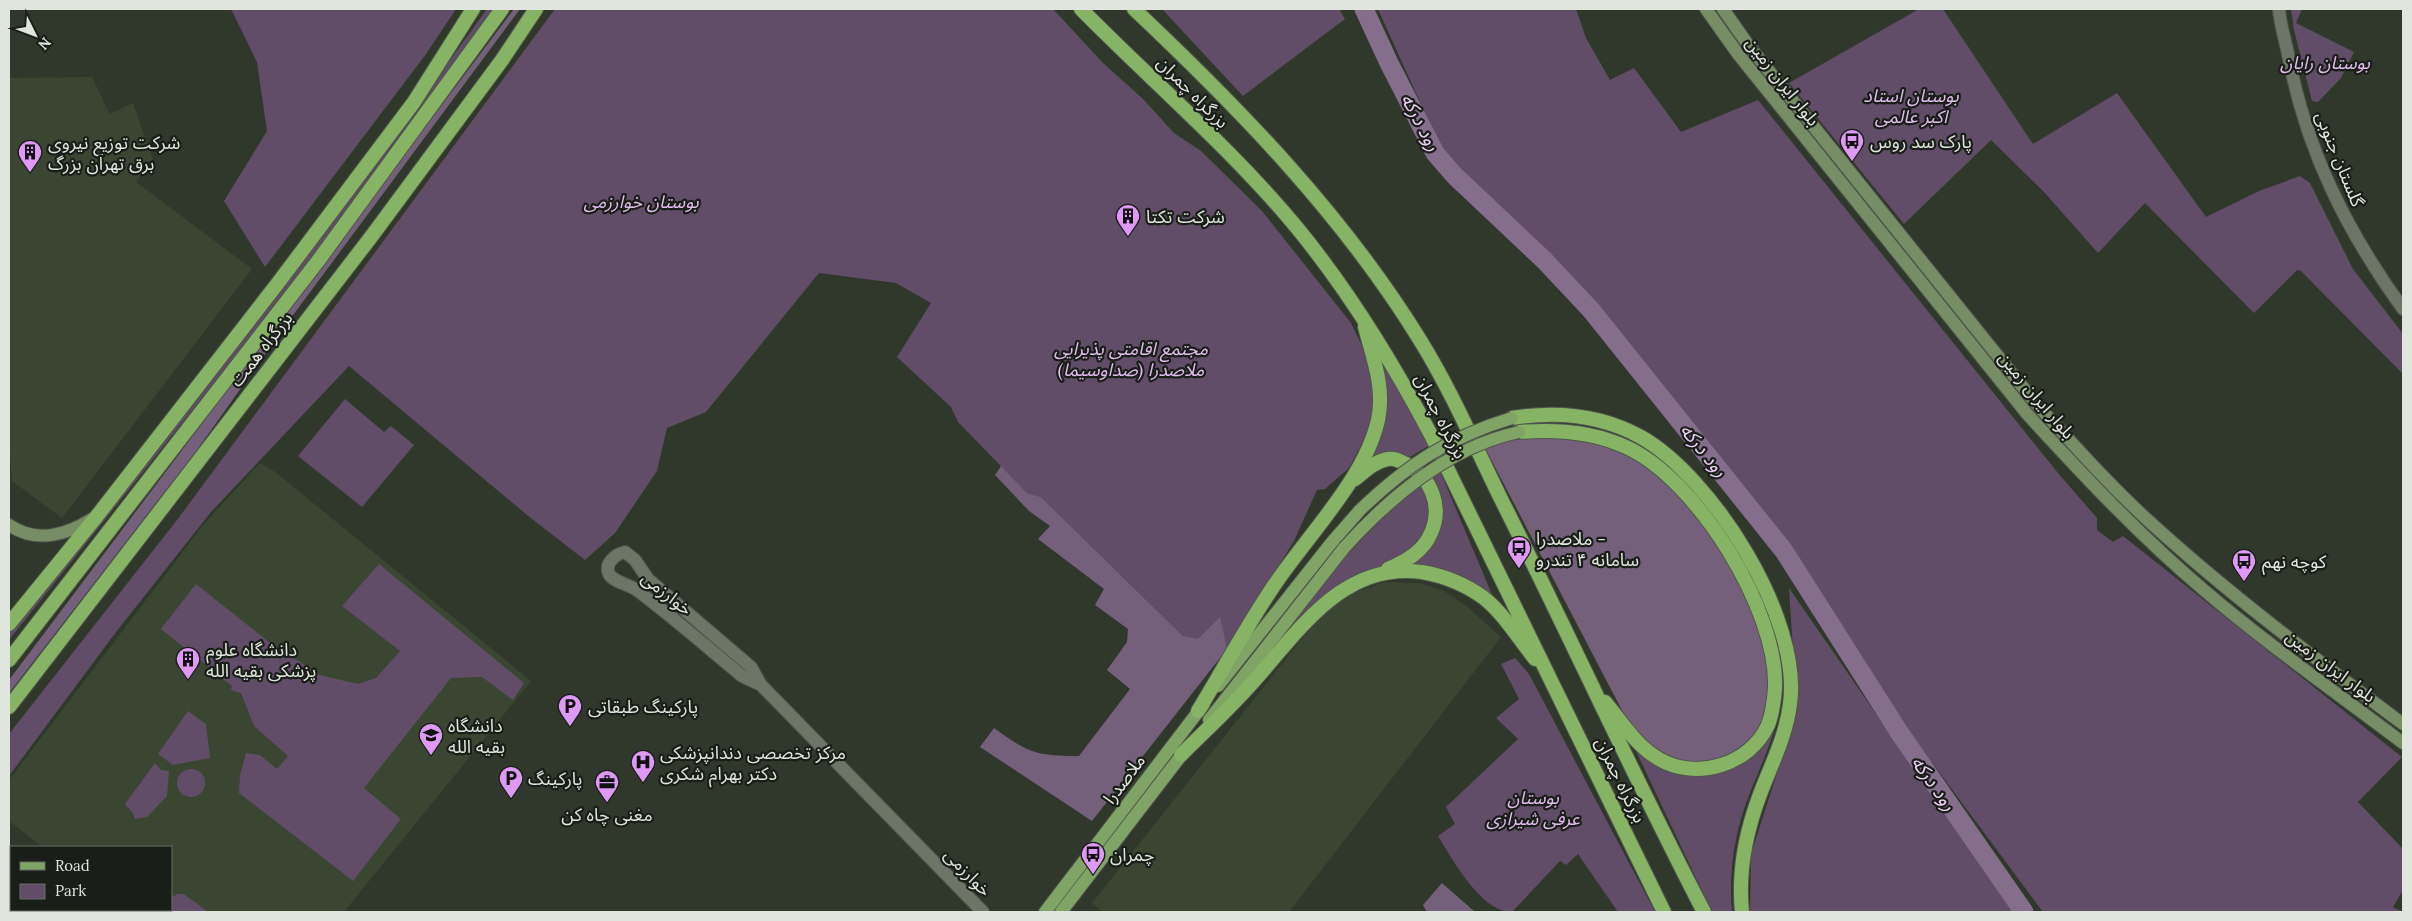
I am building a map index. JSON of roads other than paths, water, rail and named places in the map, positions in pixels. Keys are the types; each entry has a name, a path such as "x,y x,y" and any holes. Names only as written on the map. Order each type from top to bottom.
{"highway":[{"path":"9,624 97,516 278,283 414,102 474,9"},
{"name":"بزرگراه همت","path":"9,660 318,261 502,9"},
{"name":"بزرگراه همت","path":"9,707 371,237 502,60 536,9"},
{"name":"بزرگراه چمران","path":"1081,9 1246,172 1297,228 1361,312 1395,368 1431,435 1664,912"},
{"name":"بزرگراه چمران","path":"1141,10 1169,42 1250,122 1293,170 1370,264 1407,320 1434,366 1646,800 1704,912"},
{"path":"1198,711 1273,587 1346,486 1367,452 1374,435 1381,401 1381,383 1361,312"},
{"path":"1512,418 1559,414 1578,416 1620,428 1641,437 1662,452 1720,513 1766,588 1779,620 1787,650 1791,678 1790,703 1785,729 1759,798 1744,848 1741,876 1742,912"},
{"path":"1519,432 1555,430 1606,439 1642,456 1674,481 1711,525 1747,584 1764,624 1770,646 1775,687 1773,708 1768,725 1758,741 1735,760 1701,770 1675,766 1649,753 1592,687"},
{"path":"1181,755 1252,684 1318,609 1345,589 1405,562 1423,546 1431,534 1435,520 1434,496 1427,481 1416,469 1400,460 1390,459 1379,462 1346,486"},
{"path":"1382,572 1428,573 1444,576 1468,588 1494,608 1552,680"},
{"path":"9,650 34,626"}],"main road":[{"name":"بلوار ایران زمین","path":"1706,9 1738,54 2028,415 2071,462 2140,532 2204,590 2403,743"},
{"name":"بلوار ایران زمین","path":"1723,9 1749,46 2038,406 2081,453 2150,522 2266,621 2403,724"},
{"name":"ملاصدرا","path":"1044,912 1198,711 1332,542 1360,510 1401,473 1436,449 1469,432 1512,418"},
{"name":"ملاصدرا","path":"1061,912 1181,755 1344,548 1391,502 1445,462 1477,445 1519,432"},
{"path":"9,525 28,533 49,536 65,534 97,516"},
{"path":"2257,632 2266,621"}],"street":[{"name":"گلستان جنوبی","path":"2279,9 2294,88 2325,177 2352,232 2403,309"},
{"name":"خوارزمی","path":"761,685 742,676 638,591 613,578 608,573 608,566 612,558 625,552 630,554 648,579 751,667 761,685 983,912"}],"waterway":[{"name":"رود درکه","path":"1364,9 1435,153 1455,176 1545,261 1591,310 1784,551 1899,732 2024,912"}],"place":[{"name":"پارک سد روس","path":"1852,162"},
{"name":"شرکت توزیع نیروی برق تهران بزرگ","path":"30,173"},
{"name":"شرکت تکتا","path":"1128,237"},
{"name":"ملاصدرا - سامانه ۴ تندرو","path":"1519,569"},
{"name":"کوچه نهم","path":"2244,582"},
{"name":"دانشگاه علوم پزشکی بقیه الله","path":"188,680"},
{"name":"پارکینگ طبقاتی","path":"570,727"},
{"name":"دانشگاه بقیه الله","path":"431,756"},
{"name":"مرکز تخصصی دندانپزشکی دکتر بهرام شکری","path":"643,783"},
{"name":"پارکینگ","path":"511,799"},
{"name":"مغنی چاه کن","path":"607,803"},
{"name":"چمران","path":"1093,875"}],"park label":[{"name":"بوستان رایان","path":"2325,62"},
{"name":"بوستان استاد اکبر عالمی","path":"1911,105"},
{"name":"بوستان خوارزمی","path":"641,201"},
{"name":"مجتمع اقامتی پذیرایی ملاصدرا (صداوسیما)","path":"1131,358"},
{"name":"بوستان عرفی شیرازی","path":"1533,808"}]}
